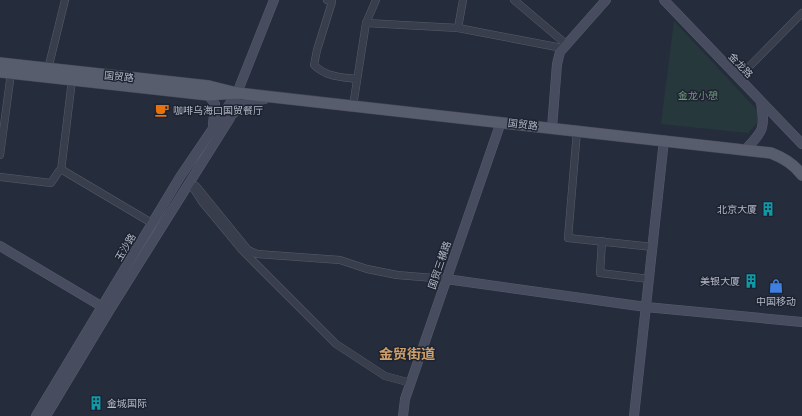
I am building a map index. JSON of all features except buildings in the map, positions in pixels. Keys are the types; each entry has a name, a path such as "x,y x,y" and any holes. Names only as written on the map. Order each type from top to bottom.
{"main road":[{"name":"玉沙路","path":"36,416 230,118 243,76 274,0"},
{"path":"552,128 557,64 564,46 606,0"},
{"name":"金龙路","path":"664,0 802,144"},
{"name":"国贸路","path":"0,64 209,91"},
{"name":"国贸路","path":"6,73 276,97 771,153 784,158 796,167 802,175"},
{"path":"212,130 216,109 214,100 209,91 234,86 239,83 243,76"},
{"name":"玉沙路","path":"46,416 180,177 237,93"},
{"path":"230,118 240,105 276,97"},
{"path":"746,150 759,136 764,127 761,102"},
{"name":"国贸三横路","path":"403,416 405,399 500,122"},
{"path":"634,416 664,140"},
{"path":"0,246 106,308"},
{"path":"446,279 646,307 802,322"}],"street":[{"path":"48,69 65,0"},
{"path":"327,0 332,2 316,50 314,65 320,71 328,75 357,79"},
{"path":"353,106 366,23 376,0"},
{"path":"458,28 463,0"},
{"path":"514,0 564,46"},
{"path":"738,78 802,13"},
{"path":"366,23 458,28 564,46"},
{"path":"0,155 6,73"},
{"path":"62,171 72,80"},
{"path":"577,130 568,238 652,247"},
{"path":"0,177 51,183 59,171 64,171 150,222"},
{"path":"190,181 248,250 257,254 340,260 367,269 398,275 446,279"},
{"path":"190,181 203,203 242,250 336,344 385,376 411,382"},
{"path":"602,242 600,273 649,279"}],"green space":[{"name":"金龙小憩","path":"674,21 757,110 757,123 748,133 661,124"}],"place":[{"name":"咖啡乌海口国贸餐厅","path":"162,110"},
{"name":"北京大厦","path":"768,209"},
{"name":"美银大厦","path":"751,281"},
{"name":"中国移动","path":"776,286"},
{"name":"金城国际","path":"96,403"}],"district":[{"name":"金贸街道","path":"407,354"}]}
